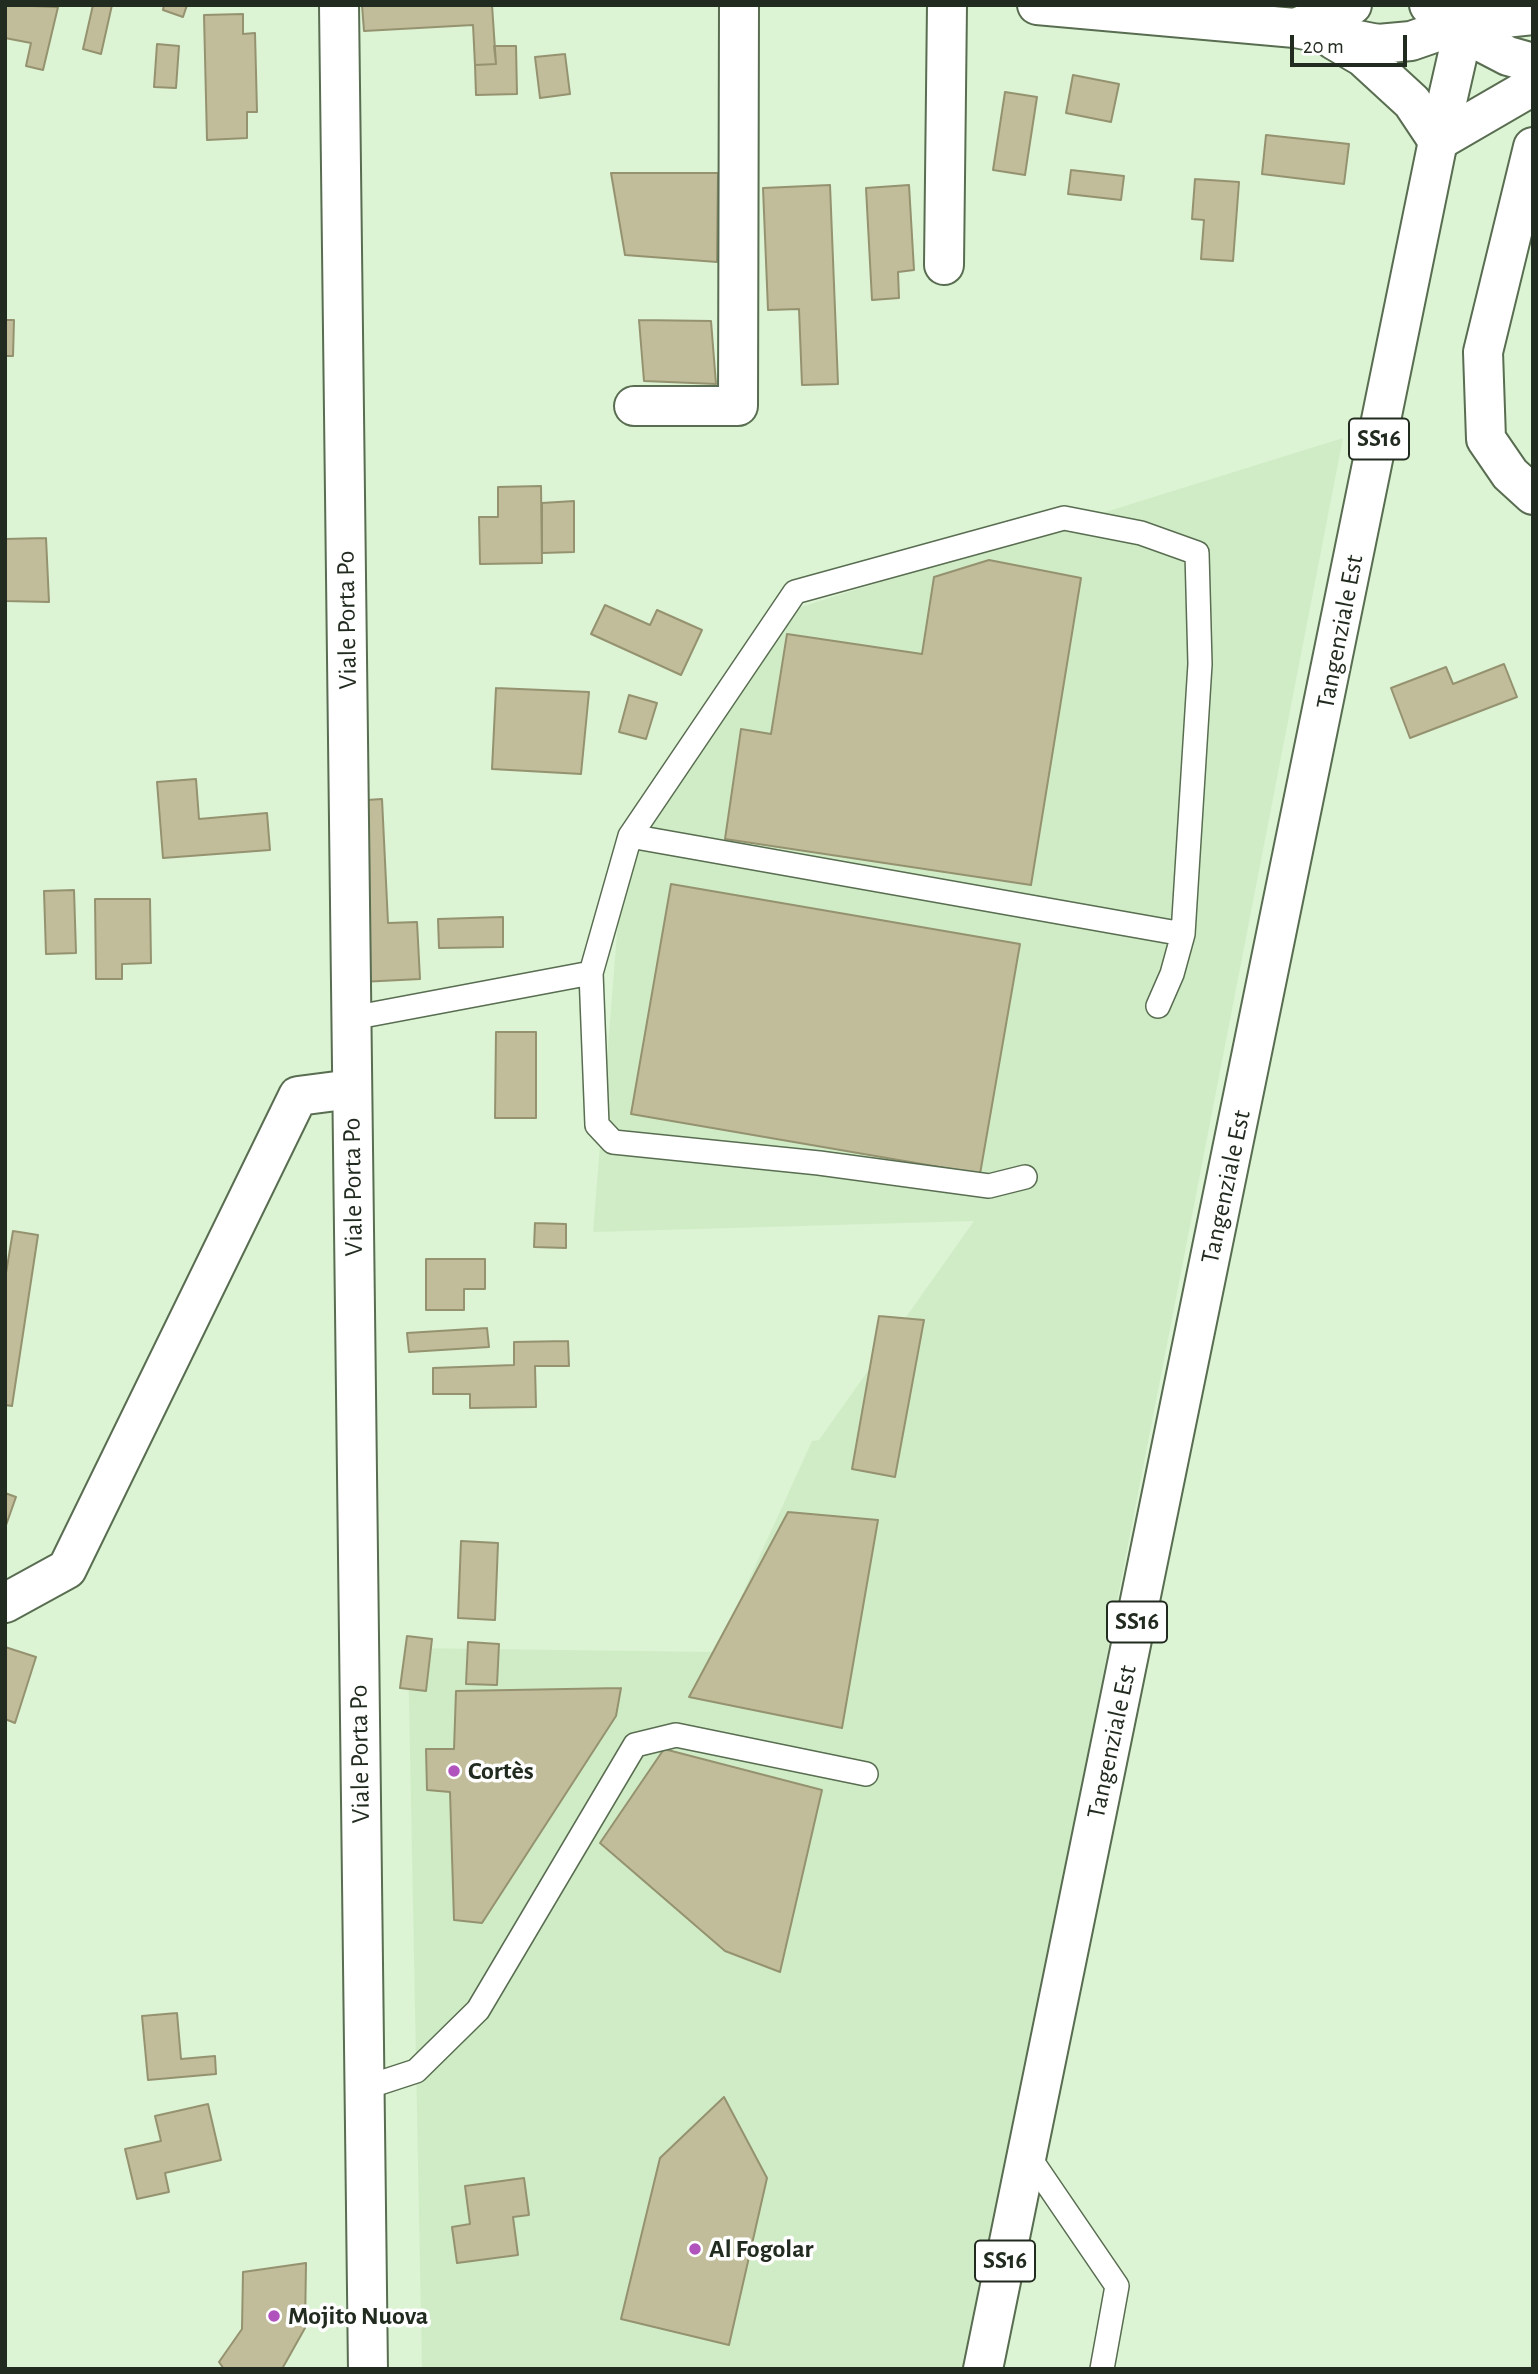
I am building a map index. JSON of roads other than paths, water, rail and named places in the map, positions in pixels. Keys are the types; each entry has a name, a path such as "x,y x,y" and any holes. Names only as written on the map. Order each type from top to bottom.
{"main road":[{"name":"Viale Porta Po","path":"339,5 368,2369"},
{"path":"634,406 738,406 739,5"},
{"path":"944,265 947,5"},
{"path":"1037,5 1336,17 1378,44 1411,41 1468,13"},
{"path":"1429,5 1468,13 1533,15"},
{"path":"1468,13 1483,43 1508,56 1533,63"},
{"name":"Tangenziale Est","path":"983,2369 1438,141 1468,13"},
{"path":"1336,17 1363,57 1412,102 1438,141 1533,86"},
{"path":"1533,147 1483,352 1486,439 1510,474 1533,495"},
{"path":"5,1602 67,1569 298,1096 352,1089"}],"lane":[{"path":"1025,1177 989,1186 819,1163 613,1142 597,1125 591,972 630,836 795,592 1064,518 1141,533 1197,553 1200,664 1183,934 1172,974 1158,1006"},
{"path":"630,836 1183,934"},
{"path":"352,1018 591,972"},
{"path":"364,2088 416,2071 478,2010 635,1745 676,1735 866,1774"},
{"path":"1027,2154 1117,2286 1102,2369"}],"place":[{"name":"Cortès","path":"454,1771"},
{"name":"Al Fogolar","path":"695,2249"},
{"name":"Mojito Nuova","path":"274,2316"}]}
